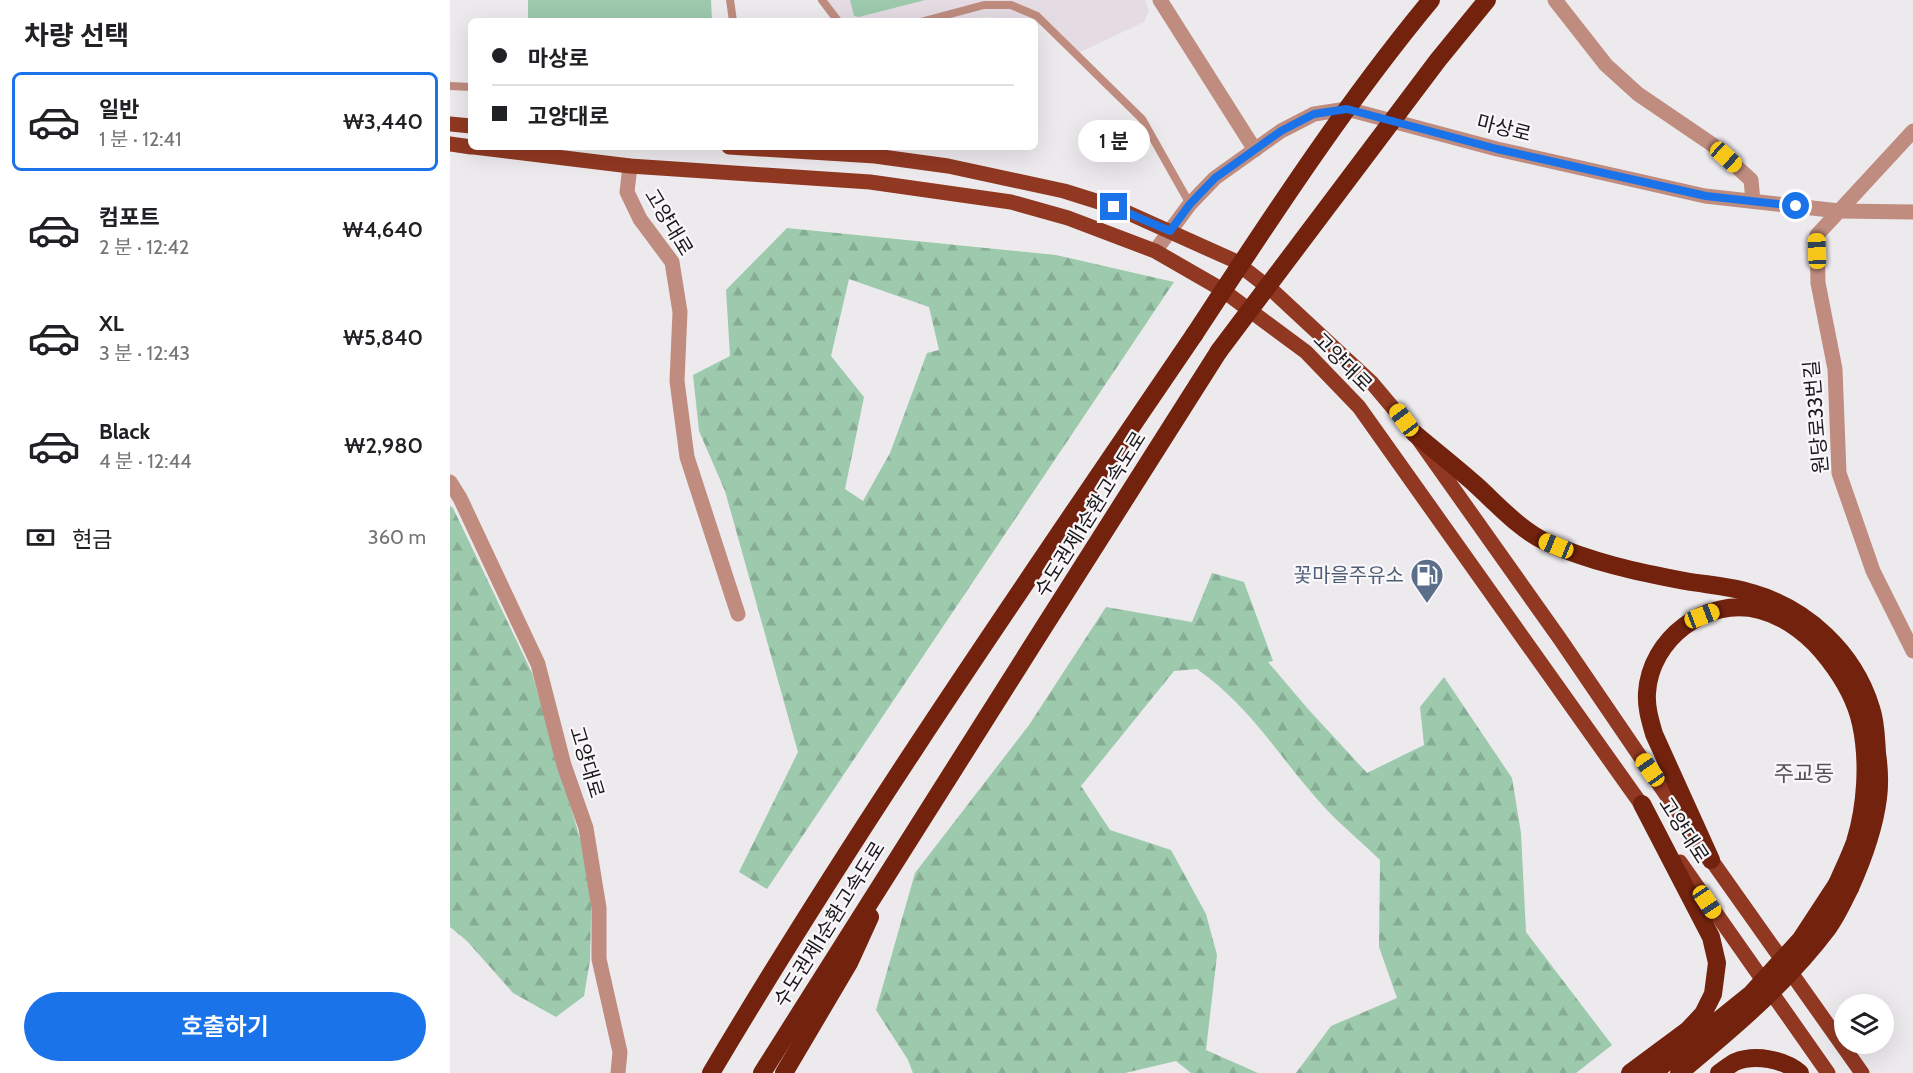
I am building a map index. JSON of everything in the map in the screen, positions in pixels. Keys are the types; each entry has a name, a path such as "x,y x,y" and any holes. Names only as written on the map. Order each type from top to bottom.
{"highway":[{"name":"수도권제1순환고속도로","path":"711,1073 922,736 1320,148 1398,40 1431,0"},
{"name":"수도권제1순환고속도로","path":"762,1073 899,853 1034,645 1219,351 1438,60 1487,0"},
{"path":"1413,433 1508,516 1544,541 1615,567 1754,593 1803,615 1839,648 1862,685 1872,708 1879,772 1879,796 1869,840 1844,886 1801,939 1751,994 1653,1073"},
{"path":"1679,1073 1737,1025 1800,961 1829,926 1844,886 1861,818 1864,751 1861,724 1855,704 1845,684 1821,649 1803,632 1759,610 1719,609 1686,623 1665,644 1656,658 1650,677 1647,694 1648,717 1711,860"},
{"path":"1630,1073 1688,1030 1703,1014 1713,994 1717,963 1711,937 1642,804"},
{"path":"784,1073 849,963 899,853"},
{"path":"1719,1073 1734,1062 1750,1059 1774,1060 1800,1073"}],"main road":[{"path":"450,124 468,126"},
{"name":"고양대로","path":"450,144 468,146"},
{"name":"고양대로","path":"498,150 630,166 870,182 1011,201 1068,218 1155,251 1221,289 1306,351 1359,407 1642,804 1697,888 1828,1073"},
{"name":"고양대로","path":"806,150 875,156 1015,179 1064,191 1114,207 1233,260 1273,291 1372,382 1413,433 1560,639 1711,860 1862,1073"}],"street":[{"path":"1160,0 1255,150"},
{"path":"1555,0 1606,65 1638,94 1713,145 1751,180 1753,201"},
{"name":"마상로","path":"1155,251 1190,204 1215,178 1281,131 1314,114 1347,109 1508,152 1706,196 1839,211 1913,212"},
{"path":"1839,211 1913,131"},
{"name":"고양대로","path":"630,166 627,192 640,219 672,262 680,312 677,381 687,457 738,614"},
{"name":"원당로33번길","path":"1839,211 1817,235 1818,284 1836,369 1839,473 1873,571 1913,651"},
{"name":"고양대로","path":"450,482 460,498 538,664 564,765 586,828 599,908 599,959 620,1052 618,1073"}],"lane":[{"path":"730,0 733,18"},
{"path":"822,0 836,18"},
{"path":"935,18 984,5 1011,5 1037,16 1142,119 1190,204"},
{"path":"450,86 468,87"}],"shaded area":[{"path":"821,0 1145,0 1149,11 1144,22 1076,54 1050,29 1038,25 1038,18 831,18 823,8"}],"green space":[{"path":"528,0 711,0 712,18 528,18"},
{"path":"850,0 925,0 859,17 854,16"},
{"path":"787,228 1056,255 1174,282 767,889 739,872 798,752 725,491 699,431 693,375 730,356 726,290","holes":["849,279 929,307 939,350 927,353 890,453 863,501 845,489 864,397 831,356"]},
{"path":"450,506 453,508 532,673 592,880 590,960 584,996 556,1017 513,993 467,941 450,927"},
{"path":"1212,573 1244,582 1273,661 1268,662 1367,773 1424,745 1420,707 1444,677 1512,778 1521,833 1526,932 1612,1045 1576,1073 1296,1073 1331,1026 1397,998 1379,947 1380,860 1326,809 1234,700 1197,669 1174,671 1081,786 1110,830 1171,850 1206,914 1217,955 1206,1050 1258,1073 1191,1073 1176,1061 1125,1073 913,1073 908,1060 876,1010 915,873 1029,725 1106,607 1192,622"}],"place":[{"name":"꽃마을주유소","path":"1427,604"}],"district":[{"name":"주교동","path":"1804,773"}],"route":[{"path":"1114,207 1170,231 1190,204 1215,178 1281,131 1314,114 1347,109 1497,149 1706,196 1796,206"}]}
